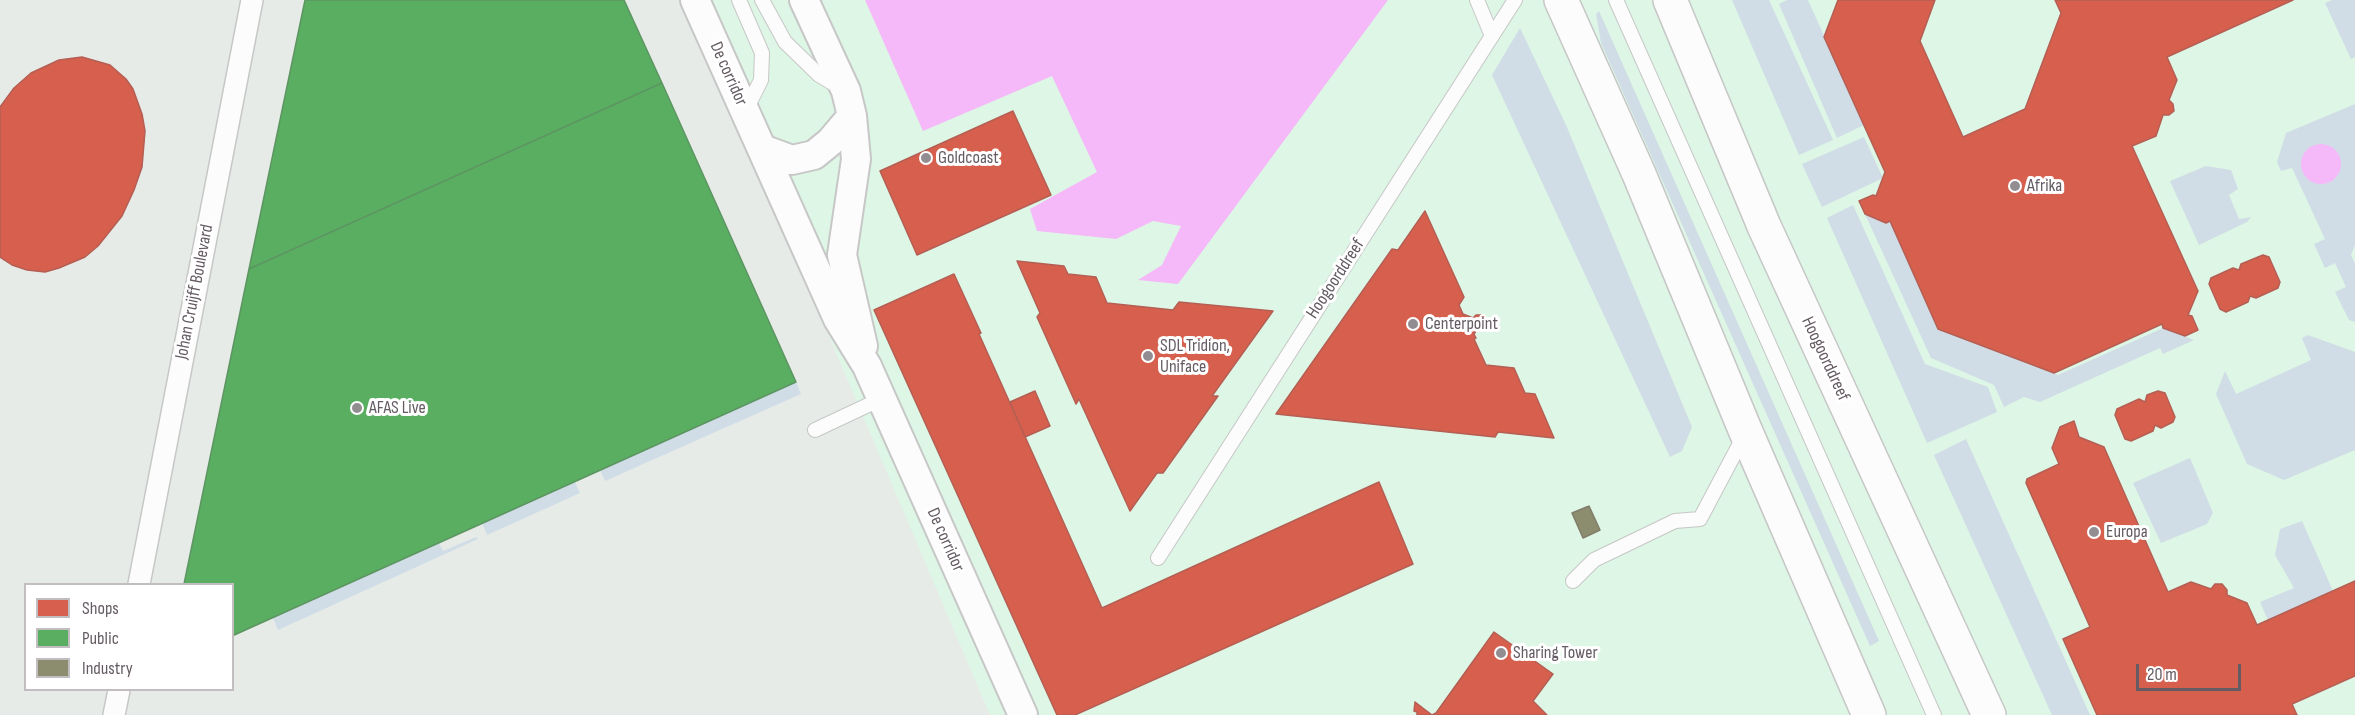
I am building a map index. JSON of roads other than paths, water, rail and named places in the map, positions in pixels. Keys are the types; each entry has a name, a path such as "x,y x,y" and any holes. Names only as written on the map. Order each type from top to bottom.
{"street":[{"name":"Johan Cruijff Boulevard","path":"139,583 252,0"},
{"name":"De corridor","path":"695,0 838,319 867,366 1023,715"},
{"name":"De corridor","path":"804,0 849,104 856,159 842,255 867,366"},
{"path":"1561,0 1639,174 1746,432 1869,715"},
{"name":"Hoogoorddreef","path":"1670,0 1764,226 1989,715"},
{"path":"762,149 792,160 814,155 830,142 849,104"},
{"path":"114,715 118,691"}],"lane":[{"path":"739,0 762,53 761,80 745,112"},
{"path":"762,0 785,42 849,104"},
{"path":"1477,0 1492,36"},
{"name":"Hoogoorddreef","path":"1158,558 1515,0"},
{"path":"1616,0 1934,715"},
{"path":"815,430 881,399"},
{"path":"1573,581 1594,560 1675,521 1700,519 1746,432"}],"place":[{"name":"Goldcoast","path":"926,158"},
{"name":"Afrika","path":"2015,186"},
{"name":"Centerpoint","path":"1413,324"},
{"name":"SDL Tridion, Uniface","path":"1148,356"},
{"name":"AFAS Live","path":"357,408"},
{"name":"Europa","path":"2094,532"},
{"name":"Sharing Tower","path":"1501,653"}]}
